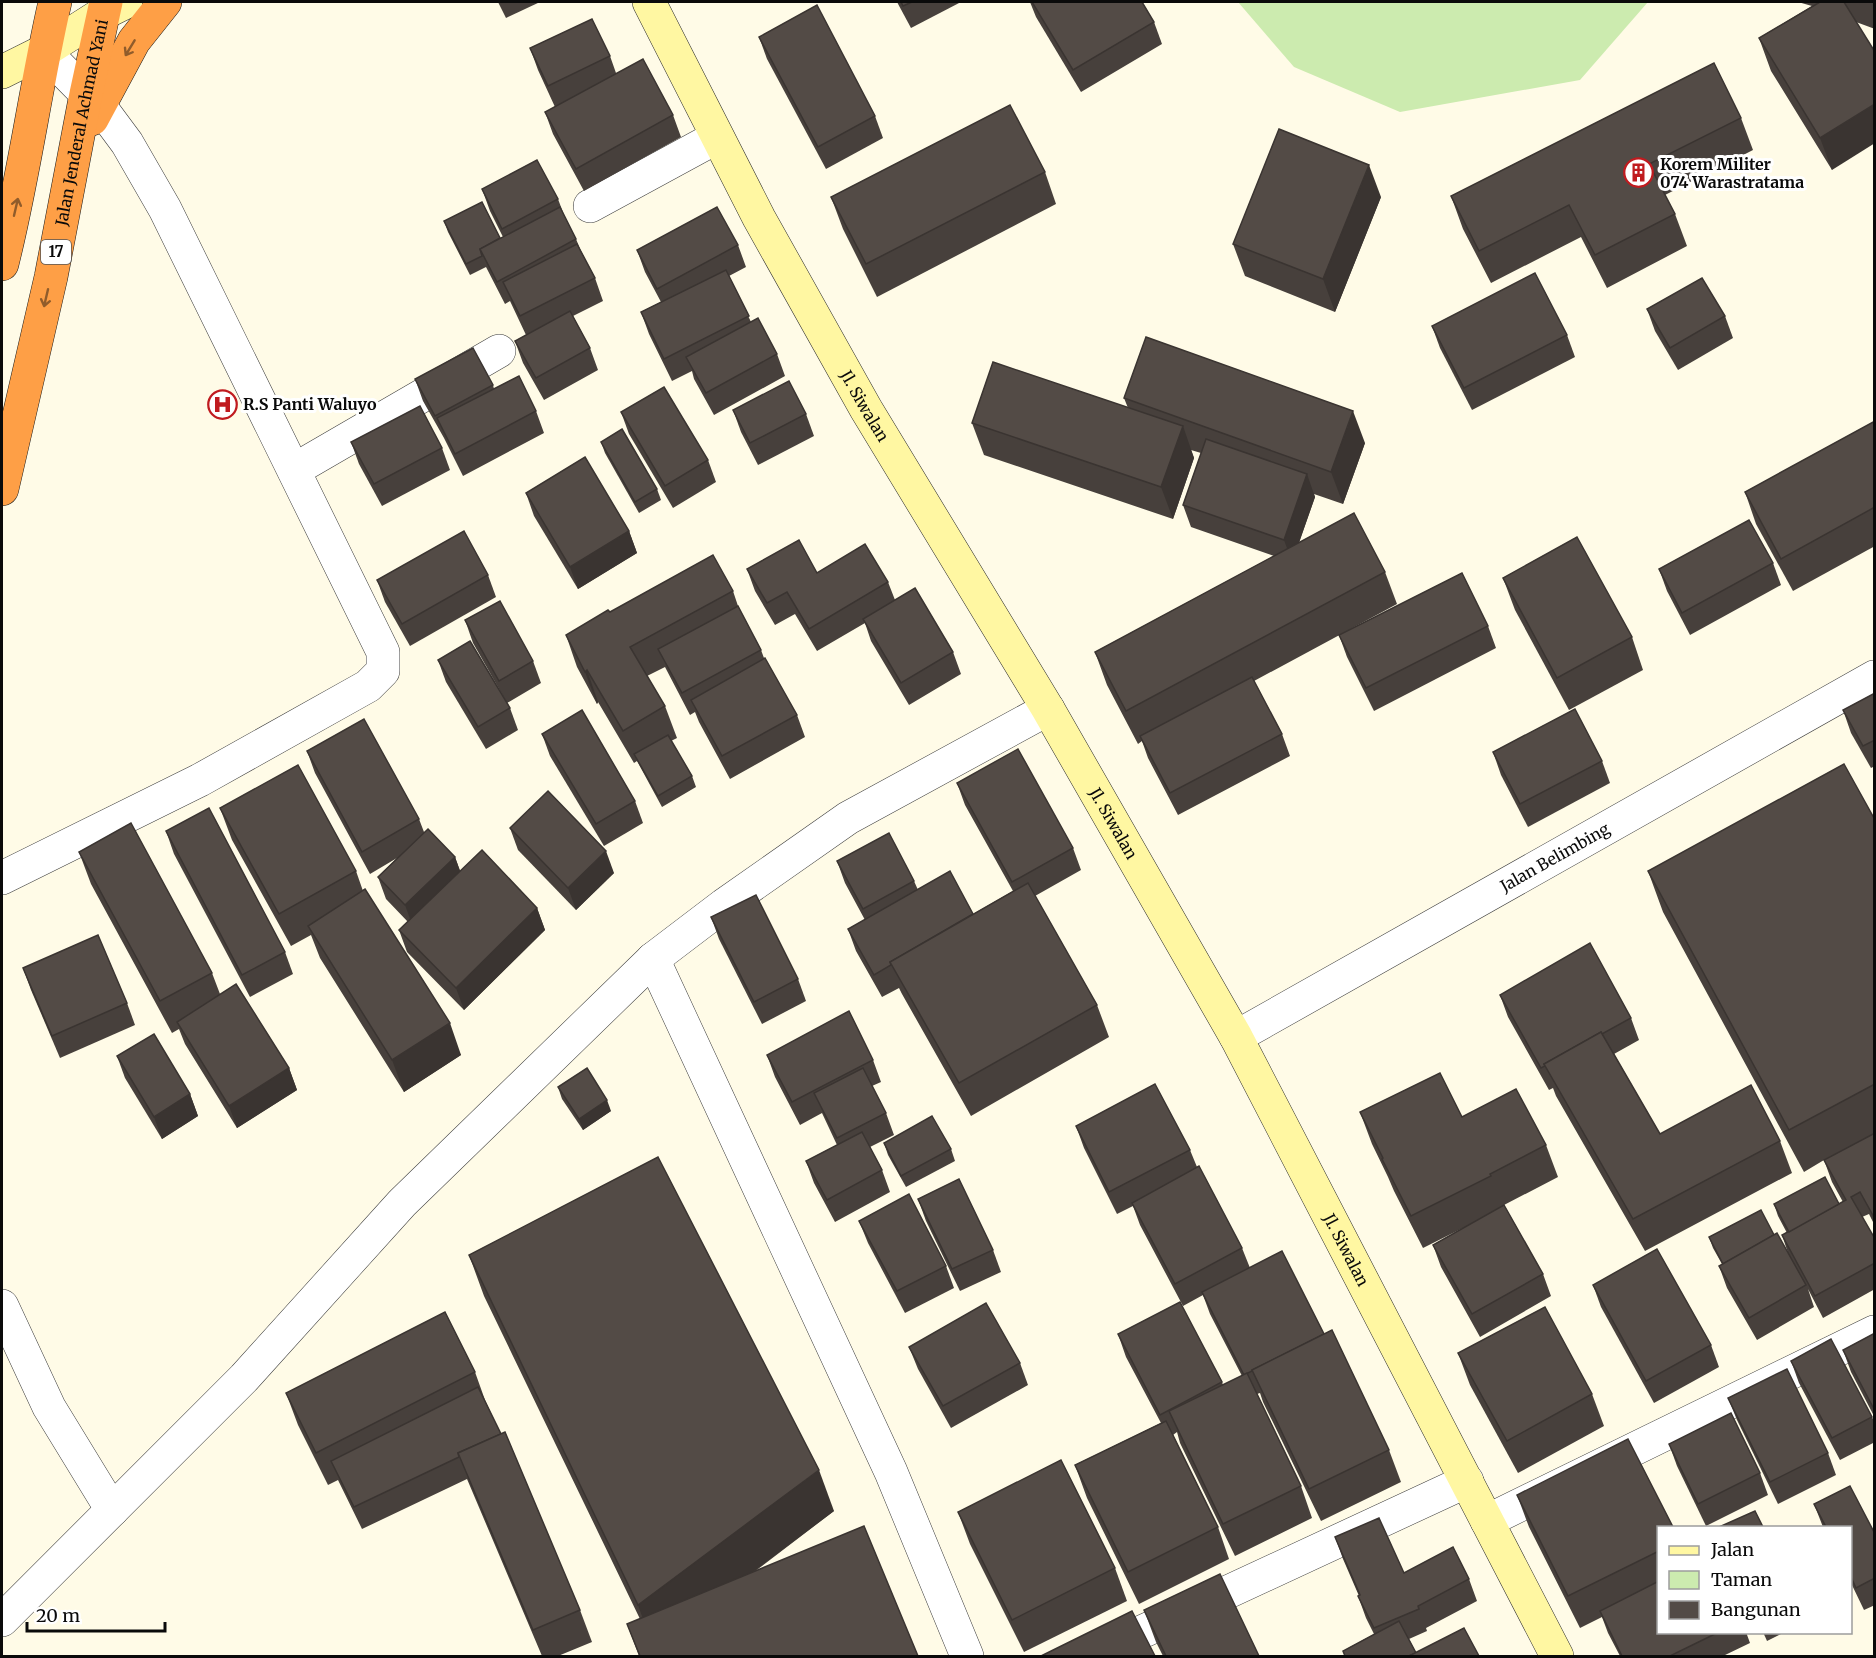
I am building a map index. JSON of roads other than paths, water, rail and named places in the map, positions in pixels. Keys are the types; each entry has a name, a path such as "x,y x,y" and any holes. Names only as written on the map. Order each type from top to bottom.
{"highway":[{"path":"2,264 18,199 54,2"},
{"path":"92,100 165,2"},
{"name":"Jalan Jenderal Achmad Yani","path":"2,489 51,278 75,152 92,100 111,6"}],"street":[{"name":"Jl. Siwalan","path":"649,2 759,218 866,409 1048,709 1236,1037 1557,1656"},
{"path":"2,72 44,51 111,6"},
{"path":"2,878 200,780 368,686 383,671 383,652 165,209 127,143 92,100 44,51"},
{"path":"590,206 717,136"},
{"path":"294,470 499,351"},
{"name":"Jalan Belimbing","path":"1236,1037 1875,677"},
{"path":"2,1620 244,1378 402,1203 653,959 724,904 848,818 1048,709"},
{"path":"653,959 891,1472 967,1656"},
{"path":"2,1306 49,1407 112,1510"},
{"path":"1487,1521 1875,1332"},
{"path":"1090,1656 1467,1481"}],"place":[{"name":"Korem Militer 074 Warastratama","path":"1639,173"},
{"name":"R.S Panti Waluyo","path":"222,404"}]}
